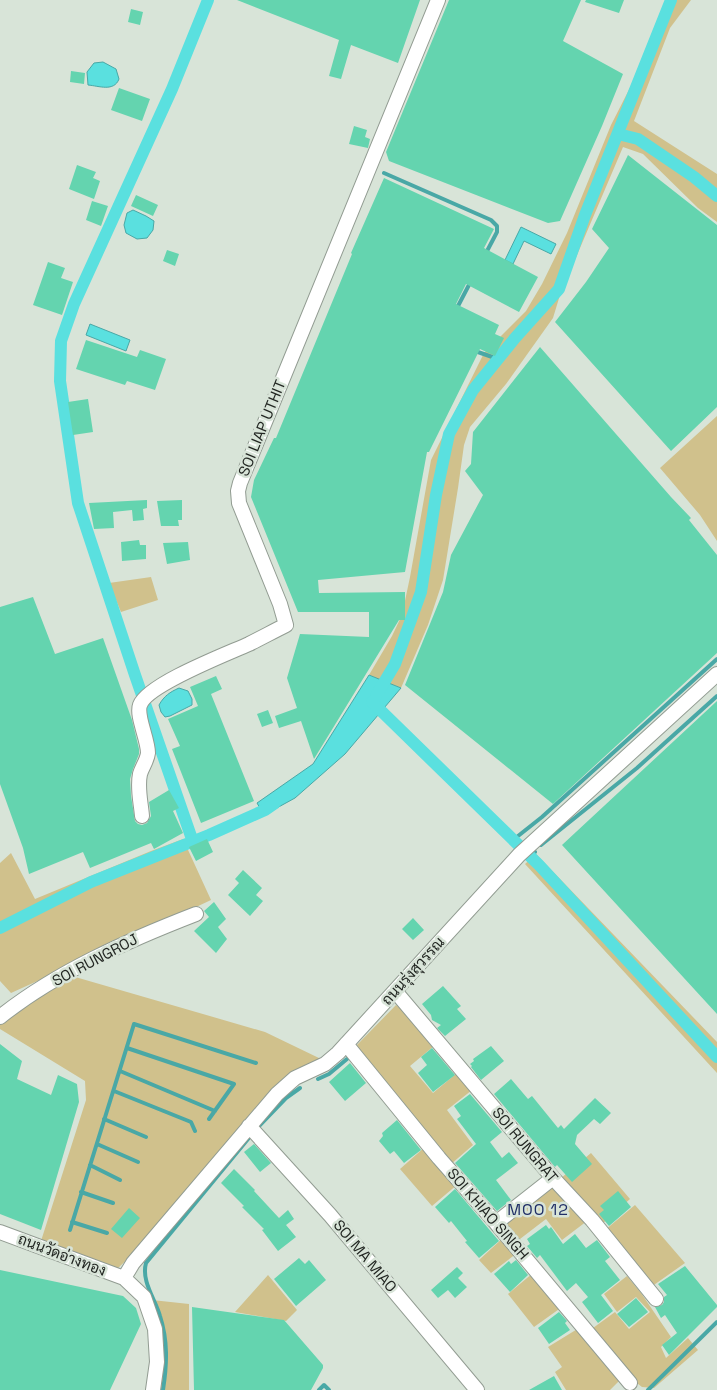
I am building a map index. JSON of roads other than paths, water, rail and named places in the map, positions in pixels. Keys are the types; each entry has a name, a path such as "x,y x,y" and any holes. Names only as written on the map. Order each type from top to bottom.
{"street":[{"name":"SOI LIAP UTHIT","path":"142,816 139,787 140,776 148,754 140,714 144,699 159,686 286,625 278,597 239,502 238,491 438,0"},
{"name":"ถนนรุ่งสุวรรณ","path":"124,1278 133,1262 277,1094 295,1078 325,1064 346,1044 531,843 717,674"},
{"name":"SOI RUNGROJ","path":"0,1017 15,1005 60,977 140,935 196,914"},
{"name":"SOI RUNGRAT","path":"395,990 553,1178 592,1220 656,1299"},
{"name":"SOI KHIAO SINGH","path":"346,1044 439,1158 496,1223 630,1384"},
{"name":"SOI MA MIAO","path":"249,1126 330,1215 477,1390"},
{"path":"496,1223 553,1178"},
{"name":"ถนนวัดอ่างทอง","path":"0,1232 124,1278"},
{"path":"124,1278 144,1297 155,1329 157,1362 154,1390"}],"water":[{"path":"103,62 116,69 119,79 117,83 110,87 88,85 87,72 94,63"},
{"path":"133,210 154,221 153,230 147,238 137,239 126,233 124,225 127,213"},
{"path":"521,227 556,244 551,254 524,241 513,264 505,260"},
{"path":"90,324 130,340 126,351 86,335"},
{"path":"369,675 401,688 345,754 295,798 264,815 257,803 313,764"},
{"path":"179,688 188,691 192,699 192,705 165,717 159,705 163,699"}],"waterway":[{"path":"193,842 78,503 60,381 61,341 74,304 172,89 208,0"},
{"path":"376,696 395,664 421,592 436,495 449,434 473,390 515,338 559,289 585,215 671,0"},
{"path":"618,134 638,139 694,177 717,196"},
{"path":"384,173 491,220 497,226 497,232 486,253"},
{"path":"457,308 471,281"},
{"path":"475,351 498,359"},
{"path":"513,840 542,817 717,659"},
{"path":"541,845 637,768 717,696"},
{"path":"372,702 539,865 717,1057"},
{"path":"0,928 91,882 209,835 265,810 275,803"},
{"path":"530,857 535,852"},
{"path":"70,1230 134,1024 256,1063"},
{"path":"127,1048 234,1084 209,1119"},
{"path":"318,1079 329,1074 347,1059"},
{"path":"120,1071 215,1111"},
{"path":"259,1126 286,1098 300,1088"},
{"path":"114,1091 191,1122 195,1131"},
{"path":"104,1119 146,1137"},
{"path":"163,1390 166,1344 160,1316 145,1276 146,1263 248,1139"},
{"path":"97,1144 138,1162"},
{"path":"90,1165 120,1180"},
{"path":"81,1192 113,1203"},
{"path":"72,1222 107,1233"},
{"path":"648,1390 717,1322"},
{"path":"319,1390 324,1385 329,1390"}],"district":[{"name":"MOO 12","path":"538,1209"}]}
